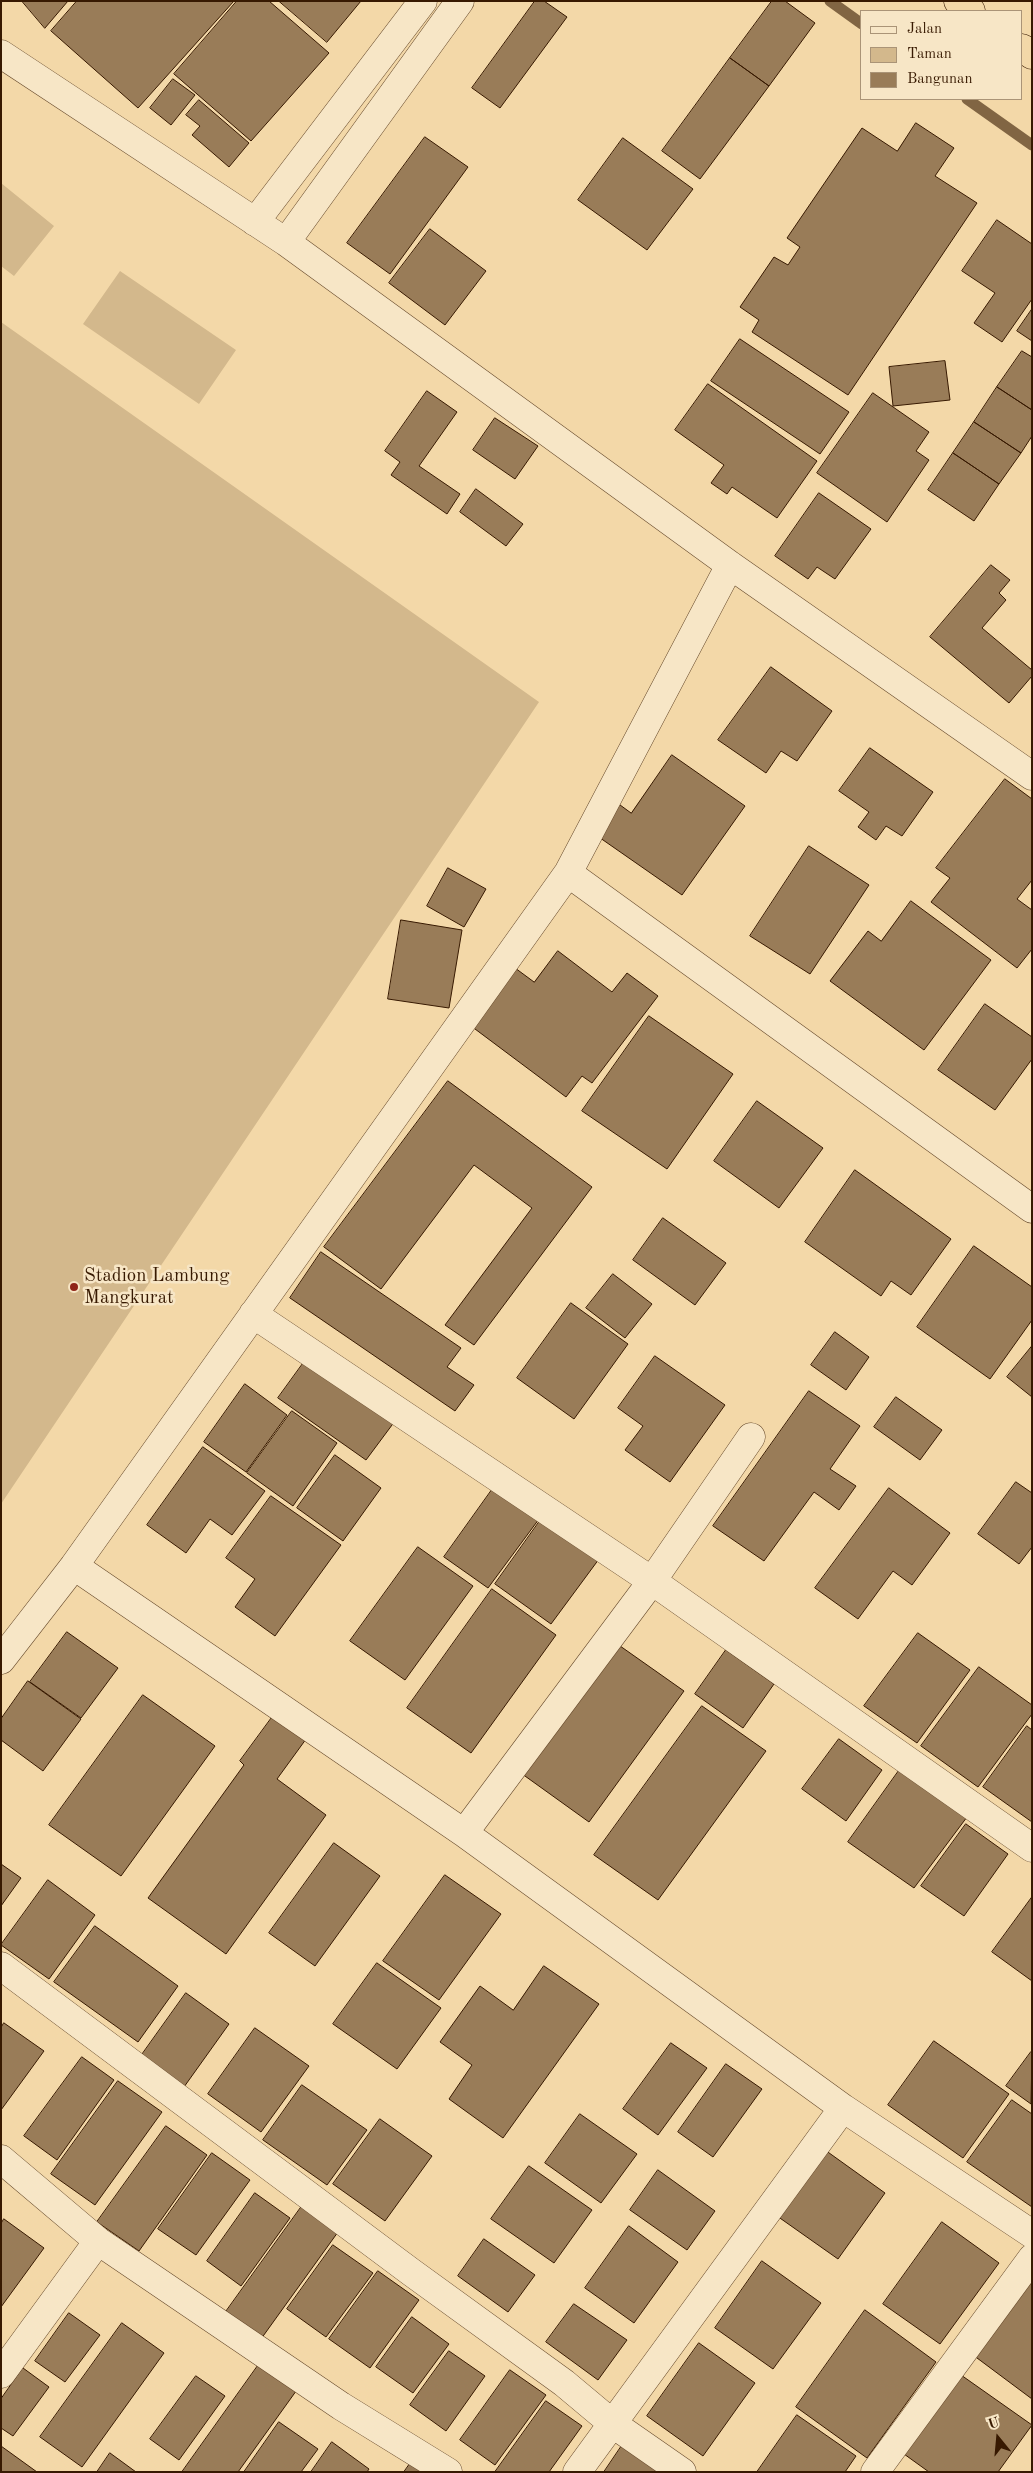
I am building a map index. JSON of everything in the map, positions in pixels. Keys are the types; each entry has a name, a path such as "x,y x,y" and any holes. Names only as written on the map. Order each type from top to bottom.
{"highway":[{"path":"958,1 970,10"}],"street":[{"path":"254,222 423,1"},
{"path":"286,242 460,1"},
{"path":"1,54 286,242 730,566 1032,776"},
{"path":"310,150 339,170"},
{"path":"1,1660 74,1566 568,873 730,566"},
{"path":"568,873 1032,1210"},
{"path":"253,1314 652,1580 1032,1848"},
{"path":"464,1833 652,1580 751,1437"},
{"path":"74,1566 464,1833 843,2108 1032,2234"},
{"path":"1,1966 411,2272 564,2383 613,2424 682,2472"},
{"path":"577,2472 843,2108"},
{"path":"1,2159 98,2241 341,2406 448,2472"},
{"path":"1,2374 98,2241"},
{"path":"875,2472 1032,2258"}],"green space":[{"path":"1,183 54,226 14,276 1,266"},
{"path":"120,271 236,350 199,404 83,324"},
{"path":"1,322 539,702 1,1504"}],"building":[{"path":"22,1 68,1 45,28"},
{"path":"77,1 234,1 138,108 51,31"},
{"path":"237,1 269,1 329,53 251,141 174,74"},
{"path":"279,1 361,1 327,42"},
{"path":"535,1 544,1 567,17 500,108 472,88"},
{"path":"772,1 785,1 815,23 769,86 730,58"},
{"path":"730,58 769,86 700,179 662,151"},
{"path":"173,79 195,95 171,125 150,108"},
{"path":"199,100 249,143 229,167 192,135 200,126 186,115"},
{"path":"916,123 954,148 935,176 977,203 848,395 752,332 759,320 740,307 774,257 788,265 800,247 787,238 862,128 897,151"},
{"path":"425,137 468,167 390,274 347,243"},
{"path":"623,138 693,189 647,250 578,200"},
{"path":"997,220 1032,244 1032,299 1002,342 974,323 995,293 962,271"},
{"path":"430,229 486,271 445,325 389,283"},
{"path":"1032,309 1032,341 1017,331"},
{"path":"740,339 849,412 820,454 711,381"},
{"path":"1022,351 1032,357 1032,410 997,387"},
{"path":"945,361 950,400 893,406 889,367"},
{"path":"708,384 817,461 777,518 732,487 727,494 711,483 724,465 675,430"},
{"path":"997,387 1032,410 1032,436 1021,453 974,422"},
{"path":"427,391 457,412 419,466 460,494 447,514 391,475 400,462 385,451"},
{"path":"873,393 929,432 916,451 929,460 887,522 817,473"},
{"path":"495,418 538,446 515,479 473,450"},
{"path":"974,422 1021,453 999,484 953,453"},
{"path":"953,453 999,484 974,521 928,490"},
{"path":"476,489 523,524 506,546 460,512"},
{"path":"819,493 871,529 835,579 817,567 808,579 775,556"},
{"path":"991,565 1010,580 999,593 1006,600 982,628 1032,670 1032,676 1009,703 930,637"},
{"path":"771,667 832,711 797,761 781,751 766,773 718,740"},
{"path":"870,748 933,792 902,836 886,826 876,840 858,827 869,812 839,791"},
{"path":"672,755 745,806 682,895 593,833 616,802 631,813"},
{"path":"1005,779 1032,799 1032,880 1017,899 1032,910 1032,949 1017,968 931,902 950,878 936,868"},
{"path":"809,846 869,885 810,974 750,936"},
{"path":"448,868 486,889 464,927 427,906"},
{"path":"911,901 991,960 924,1050 830,981 868,931 881,941"},
{"path":"401,920 462,930 449,1008 388,999"},
{"path":"558,951 612,992 627,973 658,996 592,1083 582,1076 566,1097 467,1023 511,965 534,982"},
{"path":"985,1004 1032,1037 1032,1059 995,1110 938,1070"},
{"path":"649,1016 733,1074 667,1169 582,1111"},
{"path":"448,1081 592,1187 474,1345 445,1325 532,1208 474,1165 381,1289 324,1247"},
{"path":"757,1101 823,1148 779,1208 714,1161"},
{"path":"855,1170 951,1239 911,1295 891,1281 881,1296 805,1242"},
{"path":"663,1218 726,1263 695,1305 633,1260"},
{"path":"974,1246 1032,1287 1032,1320 990,1379 917,1327"},
{"path":"321,1252 461,1348 447,1367 474,1385 455,1411 290,1298"},
{"path":"613,1274 652,1304 625,1338 586,1308"},
{"path":"571,1303 628,1344 574,1419 517,1378"},
{"path":"835,1332 869,1357 846,1390 811,1365"},
{"path":"1032,1346 1032,1397 1007,1377"},
{"path":"655,1356 725,1405 670,1482 625,1450 643,1426 618,1408"},
{"path":"307,1358 395,1421 366,1460 278,1398"},
{"path":"245,1384 287,1415 246,1472 204,1442"},
{"path":"809,1391 860,1426 830,1469 856,1486 839,1510 814,1492 764,1561 713,1526"},
{"path":"896,1397 942,1430 920,1460 874,1427"},
{"path":"292,1411 337,1443 293,1506 247,1473"},
{"path":"203,1447 265,1491 232,1535 210,1519 186,1553 147,1525"},
{"path":"335,1455 381,1488 343,1541 297,1508"},
{"path":"1016,1482 1032,1493 1032,1547 1019,1564 978,1534"},
{"path":"494,1487 539,1519 488,1588 444,1557"},
{"path":"889,1488 950,1533 912,1585 893,1571 858,1619 815,1588"},
{"path":"271,1496 341,1545 275,1636 235,1607 255,1579 226,1558"},
{"path":"542,1518 599,1559 551,1624 495,1584"},
{"path":"418,1547 473,1586 405,1680 350,1641"},
{"path":"492,1589 556,1635 471,1753 407,1708"},
{"path":"67,1632 118,1668 81,1718 30,1682"},
{"path":"918,1633 970,1670 917,1743 864,1706"},
{"path":"613,1641 684,1691 589,1822 518,1771"},
{"path":"726,1650 774,1684 743,1728 695,1694"},
{"path":"979,1667 1032,1705 1032,1714 978,1787 921,1746"},
{"path":"28,1681 81,1719 43,1771 1,1740 1,1719"},
{"path":"143,1695 215,1746 121,1876 49,1825"},
{"path":"702,1706 766,1751 658,1900 594,1855"},
{"path":"276,1712 309,1735 277,1779 326,1815 226,1954 148,1898 244,1765 240,1761"},
{"path":"1027,1726 1032,1730 1032,1822 983,1787"},
{"path":"839,1739 882,1770 846,1821 802,1789"},
{"path":"903,1765 970,1813 914,1888 848,1842"},
{"path":"966,1824 1008,1854 964,1916 921,1886"},
{"path":"334,1843 380,1876 315,1966 269,1933"},
{"path":"1,1864 21,1878 1,1906"},
{"path":"445,1875 501,1914 439,2000 383,1961"},
{"path":"48,1880 95,1915 49,1979 1,1945"},
{"path":"1032,1897 1032,1981 992,1952"},
{"path":"95,1926 178,1986 138,2042 54,1982"},
{"path":"377,1963 441,2008 397,2069 333,2024"},
{"path":"544,1966 599,2004 503,2138 449,2099 472,2065 440,2042 480,1986 513,2010"},
{"path":"186,1993 229,2024 184,2087 141,2056"},
{"path":"4,2023 44,2051 1,2110 1,2028"},
{"path":"255,2028 309,2066 261,2132 208,2094"},
{"path":"934,2041 1009,2094 963,2158 888,2105"},
{"path":"671,2043 707,2068 658,2135 623,2109"},
{"path":"1032,2053 1031,2104 1006,2086"},
{"path":"82,2057 114,2080 57,2160 24,2136"},
{"path":"726,2064 762,2089 713,2157 678,2132"},
{"path":"118,2081 162,2112 95,2205 51,2174"},
{"path":"302,2085 367,2130 327,2185 263,2140"},
{"path":"1012,2100 1032,2114 1032,2207 967,2162"},
{"path":"580,2114 637,2154 601,2203 545,2163"},
{"path":"380,2119 432,2156 385,2221 333,2184"},
{"path":"166,2126 207,2155 139,2251 97,2222"},
{"path":"825,2150 885,2193 838,2259 777,2216"},
{"path":"212,2153 250,2180 196,2255 158,2229"},
{"path":"529,2166 592,2210 554,2263 491,2219"},
{"path":"658,2170 715,2211 687,2250 630,2210"},
{"path":"255,2193 290,2218 241,2286 207,2261"},
{"path":"302,2206 338,2232 261,2339 225,2313"},
{"path":"4,2219 44,2248 1,2307 1,2224"},
{"path":"942,2222 999,2263 940,2344 883,2304"},
{"path":"629,2226 678,2262 634,2323 585,2288"},
{"path":"484,2239 535,2275 508,2312 458,2276"},
{"path":"333,2245 373,2273 326,2337 287,2309"},
{"path":"762,2261 821,2303 773,2369 715,2328"},
{"path":"378,2271 419,2300 370,2368 329,2339"},
{"path":"1032,2277 1032,2399 973,2355"},
{"path":"574,2304 627,2340 598,2380 546,2342"},
{"path":"865,2310 936,2362 867,2458 796,2407"},
{"path":"69,2313 100,2335 65,2382 35,2361"},
{"path":"412,2317 449,2344 413,2393 376,2367"},
{"path":"122,2323 164,2353 82,2467 40,2437"},
{"path":"699,2343 755,2383 703,2456 647,2416"},
{"path":"449,2351 485,2376 446,2431 410,2405"},
{"path":"262,2360 299,2387 238,2472 182,2472"},
{"path":"23,2368 49,2387 13,2436 1,2428 1,2399"},
{"path":"510,2370 546,2395 495,2465 460,2440"},
{"path":"961,2375 1032,2425 998,2472 929,2472 904,2454"},
{"path":"196,2376 225,2396 179,2460 150,2439"},
{"path":"546,2401 582,2426 549,2472 495,2472"},
{"path":"797,2415 856,2456 845,2472 757,2472"},
{"path":"279,2422 318,2449 301,2472 244,2472"},
{"path":"332,2442 369,2469 367,2472 311,2472"},
{"path":"623,2444 661,2472 604,2472"},
{"path":"1,2446 37,2472 1,2472"},
{"path":"110,2453 136,2472 97,2472"},
{"path":"414,2458 434,2472 404,2472"}],"waterway":[{"path":"830,1 860,23"},
{"path":"968,100 1032,145"}],"place":[{"name":"Stadion Lambung Mangkurat","path":"74,1287"}]}
